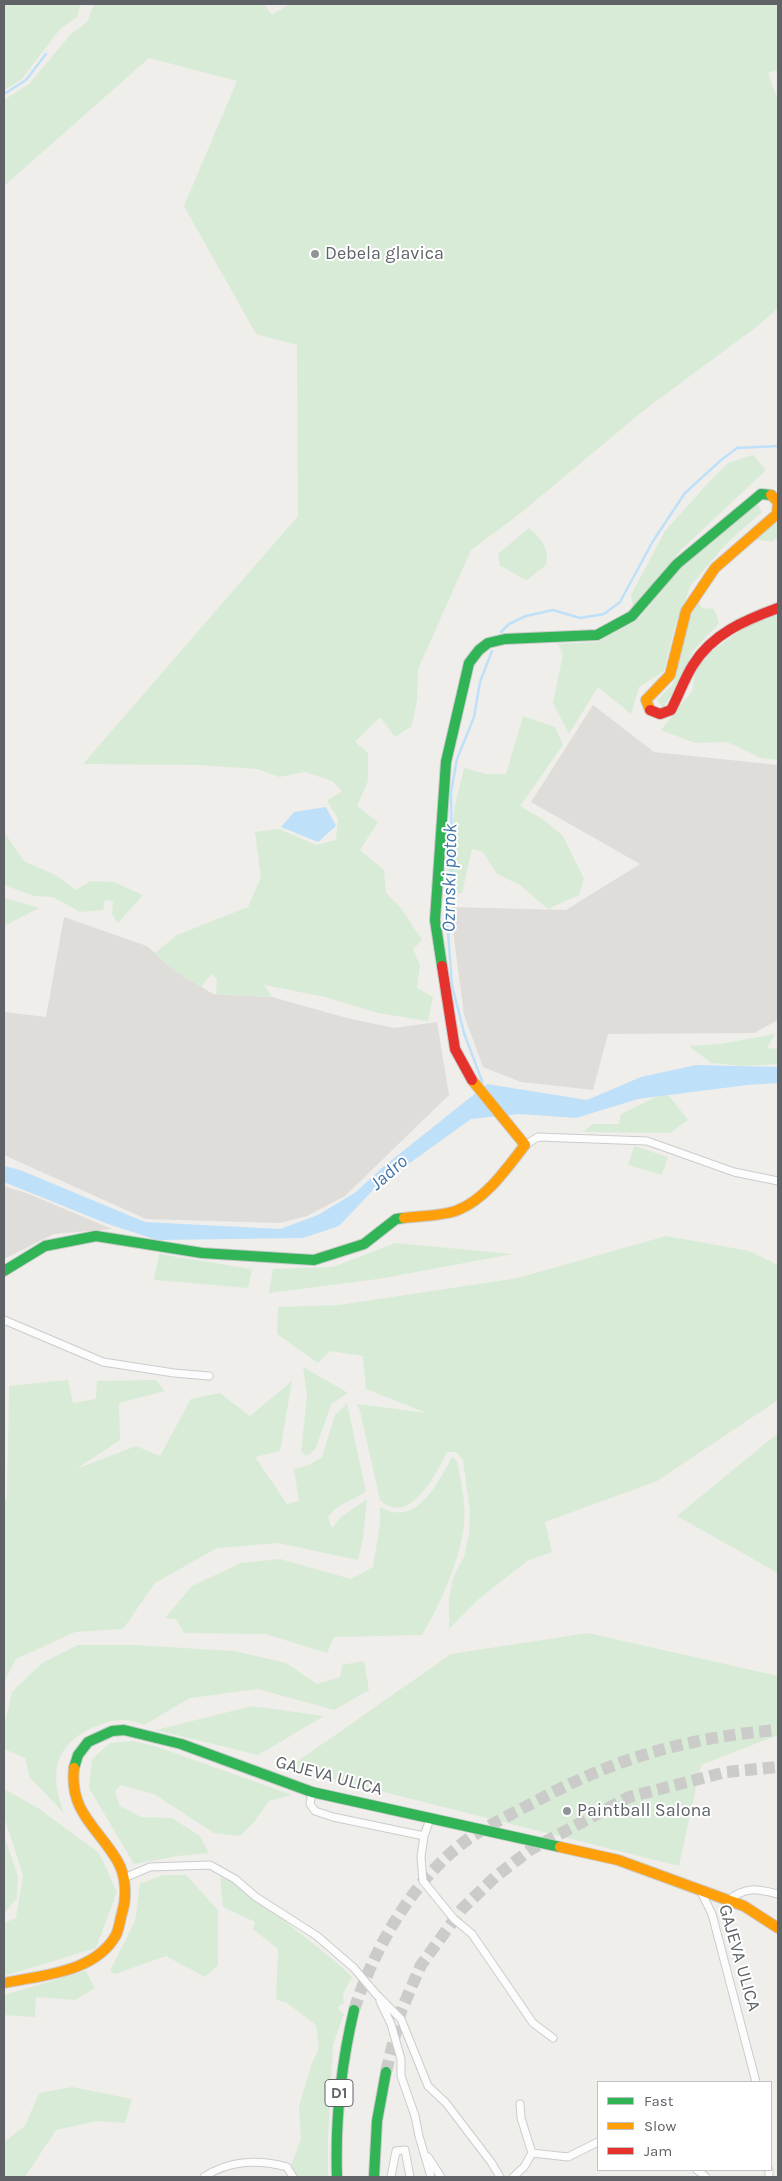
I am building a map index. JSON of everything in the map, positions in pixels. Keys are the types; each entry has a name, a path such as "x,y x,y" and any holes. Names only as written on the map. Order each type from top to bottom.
{"main road":[{"path":"4,1271 45,1246 96,1236 202,1253 314,1260 364,1244 396,1219 438,1215 457,1210 475,1201 506,1170 525,1145 469,1077 455,1049 435,920 446,762 470,663 479,650 488,643 505,639 597,635 632,616 677,564 761,494 772,495 778,502 777,514 716,568 686,611 673,669 665,682 646,700 649,710 659,715 667,714 671,710 692,667 704,648 718,636 754,616 778,608"},
{"name":"GAJEVA ULICA","path":"4,1983 76,1967 89,1961 106,1947 116,1935 122,1920 126,1893 124,1878 118,1862 106,1843 82,1812 73,1785 73,1770 78,1755 88,1742 112,1731 138,1732 181,1744 312,1792 618,1860 700,1890"},
{"path":"700,1890 744,1906 778,1928"},
{"name":"D1","path":"337,2177 339,2091 345,2044 354,2010"},
{"path":"374,2177 377,2121 386,2072"}],"street":[{"path":"525,1145 538,1137 647,1141 734,1172 778,1181"},
{"path":"4,1320 103,1362 174,1373 209,1376"},
{"path":"312,1792 310,1804 314,1811 333,1817 424,1836"},
{"path":"430,1819 424,1836 421,1857 423,1881 454,1919 472,1934 533,2023 553,2038"},
{"path":"124,1878 150,1866 210,1866 235,1879 256,1897 317,1936 354,1968 401,2019 428,2086 446,2102 500,2177"},
{"path":"728,1900 740,1891 758,1889 778,1894"},
{"name":"GAJEVA ULICA","path":"700,1890 712,1914 756,2081"},
{"path":"376,1994 391,2024 401,2059 400,2076 415,2116 431,2177"},
{"path":"513,2177 524,2167 532,2153 521,2118 520,2104"},
{"path":"419,2136 433,2166 441,2177"},
{"path":"532,2153 568,2157 597,2142"},
{"path":"391,2177 396,2150 405,2150 410,2177"},
{"path":"204,2177 224,2167 242,2162 270,2162 287,2167 293,2177"}],"shaded area":[{"path":"593,705 654,752 778,765 778,1020 754,1033 608,1034 593,1090 521,1082 483,1067 464,1015 450,907 566,910 640,864 531,802"},
{"path":"64,917 147,946 175,971 213,994 272,997 347,1018 394,1028 437,1022 449,1095 345,1196 307,1216 280,1223 146,1219 4,1155 4,1012 46,1017"},
{"path":"4,1186 29,1194 112,1229 54,1234 4,1259"}],"green space":[{"path":"4,4 81,4 77,17 60,29 21,80 4,90"},
{"path":"94,4 264,4 272,15 290,4 778,4 778,70 768,73 778,100 778,308 755,328 643,411 522,512 471,550 418,669 417,699 412,726 395,737 380,717 355,742 368,753 368,781 357,806 378,822 360,850 384,870 386,893 400,907 422,940 413,949 420,965 417,988 433,997 428,1021 378,1013 325,997 264,985 272,997 216,994 217,979 211,974 201,987 175,971 155,953 177,935 248,907 261,877 255,832 279,829 316,845 336,840 338,819 327,801 342,791 332,781 305,772 279,777 258,769 197,765 83,764 298,516 297,345 256,334 184,206 237,81 149,58 4,186 4,100 29,84 71,34 87,22"},
{"path":"753,455 766,470 680,551 633,608 631,595 665,531 728,463"},
{"path":"757,503 762,512 726,544 691,585 674,629 664,671 639,687 631,714 598,687 569,734 553,703 563,654 558,644 597,642 638,620 681,567"},
{"path":"778,520 778,537 772,542 753,539"},
{"path":"529,528 544,544 547,559 546,565 527,580 500,566 498,554"},
{"path":"698,602 702,608 714,609 719,623 693,651 672,694 662,707 657,700 673,684 686,625"},
{"path":"778,615 778,760 761,758 727,742 695,743 661,730 693,690 695,673 706,655 754,621"},
{"path":"523,716 555,727 563,745 520,806 544,820 563,836 584,879 579,895 548,909 520,885 497,874 483,852 472,849 462,893 444,896 455,805 464,768 487,774 506,774"},
{"path":"4,832 24,861 55,875 76,890 90,881 114,882 143,895 118,923 112,914 113,901 105,900 103,910 80,912 53,897 34,896 4,885"},
{"path":"4,898 39,908 4,926"},
{"path":"775,1034 767,1048 778,1049 778,1064 744,1066 711,1063 689,1046 720,1044"},
{"path":"666,1092 688,1120 670,1133 583,1132 593,1124 619,1124 621,1114"},
{"path":"634,1146 668,1157 662,1175 628,1165"},
{"path":"666,1236 749,1251 778,1265 778,1400 657,1481 545,1522 552,1552 527,1561 480,1598 449,1629 449,1599 453,1578 464,1557 469,1534 470,1511 463,1460 456,1452 447,1452 429,1484 411,1503 401,1507 391,1507 380,1500 357,1404 427,1413 366,1389 363,1356 330,1351 318,1363 277,1334 278,1307 339,1305 518,1278"},
{"path":"395,1243 513,1254 378,1279 269,1293 273,1269 333,1267"},
{"path":"159,1254 252,1269 248,1288 154,1280"},
{"path":"303,1367 348,1393 332,1403 315,1450 306,1456 301,1451 307,1396"},
{"path":"68,1380 73,1403 96,1399 97,1381 156,1380 165,1391 119,1403 120,1440 76,1469 136,1446 160,1456 191,1399 220,1393 250,1416 292,1381 280,1451 255,1457 287,1504 299,1501 294,1469 309,1465 322,1457 335,1415 347,1403 366,1492 336,1508 328,1517 332,1528 341,1517 367,1499 363,1538 358,1560 278,1543 217,1548 155,1583 123,1629 75,1632 16,1659 4,1682 4,1500 7,1499 9,1386"},
{"path":"778,1433 778,1573 677,1516"},
{"path":"452,1457 457,1461 463,1492 464,1523 462,1537 449,1581 422,1635 334,1637 327,1653 265,1634 184,1633 176,1619 165,1618 192,1586 241,1563 280,1559 351,1579 373,1567 380,1524 380,1507 393,1512 405,1512 415,1508 424,1500 440,1479"},
{"path":"588,1633 778,1676 778,1735 701,1765 679,1866 288,1768 451,1654"},
{"path":"78,1645 134,1645 234,1651 286,1663 317,1684 340,1677 342,1665 364,1661 369,1690 334,1710 258,1689 190,1698 144,1725 121,1720 99,1725 73,1740 64,1749 59,1760 56,1771 57,1784 64,1813 30,1778 25,1758 4,1749 4,1727 12,1692 42,1663"},
{"path":"252,1706 324,1716 258,1755 156,1730"},
{"path":"133,1741 155,1746 292,1795 269,1801 254,1822 240,1836 214,1833 154,1794 120,1785 115,1792 120,1806 141,1817 172,1818 200,1836 209,1853 178,1856 134,1864 89,1788 92,1759 110,1743"},
{"path":"4,1789 38,1808 99,1853 117,1892 96,1948 4,1976 4,1923 16,1918 23,1875 4,1817"},
{"path":"4,1836 18,1876 17,1898 4,1914"},
{"path":"163,1875 186,1875 218,1910 218,1965 205,1977 166,1956 115,1974 110,1971 135,1921 140,1884"},
{"path":"220,1877 235,1882 335,1961 352,1977 343,1994 344,2004 340,2005 338,2009 344,2014 333,2045 328,2177 298,2177 291,2165 301,2140 299,2106 319,2047 316,2025 287,2003 276,1999 278,1949 253,1929 255,1922 223,1907"},
{"path":"86,1971 95,1988 75,2000 36,1997 35,2017 4,2015 4,1995"},
{"path":"72,2087 132,2099 125,2123 97,2121 56,2130 25,2177 4,2177 4,2142 25,2126 39,2093"}],"water":[{"path":"326,807 336,826 318,842 281,827 294,812"},
{"name":"Jadro","path":"696,1065 778,1067 778,1083 747,1085 638,1099 576,1118 519,1114 471,1119 375,1188 339,1226 303,1238 157,1240 108,1224 4,1182 4,1166 20,1170 145,1222 280,1229 318,1215 356,1192 383,1167 487,1084 587,1100 641,1077"}],"waterway":[{"path":"4,94 26,80 46,54"},
{"name":"Ozrnski potok","path":"501,632 509,624 526,616 553,610 580,618 604,614 620,602 653,541 685,493 737,448 778,446"},
{"name":"Ozrnski potok","path":"482,1088 482,1081 464,1033 452,985 447,919 452,878 451,792 457,759 474,717 480,682 492,651"}],"tunnel":[{"path":"354,2010 373,1961 399,1914 432,1871 471,1837 544,1797 601,1770 629,1760 686,1743 746,1733 778,1730"},
{"path":"386,2072 401,2011 421,1965 462,1909 495,1877 530,1850 629,1797 726,1772 778,1767"}],"traffic: fast":[{"path":"442,966 435,920 446,762 469,663 479,650 488,643 505,639 597,635 632,616 677,564 761,494 771,495"},
{"path":"4,1271 45,1246 96,1236 202,1253 314,1260 364,1244 396,1219 404,1218"},
{"path":"74,1768 78,1755 88,1742 112,1731 124,1730 181,1744 312,1792 560,1847"},
{"path":"337,2177 340,2093 354,2010"},
{"path":"374,2177 377,2121 386,2072"}],"traffic: slow":[{"path":"650,710 646,700 670,675 686,611 715,568 777,514 778,502 771,495"},
{"path":"404,1218 446,1214 468,1205 487,1191 525,1145 472,1080"},
{"path":"4,1983 50,1974 81,1965 107,1948 118,1930 125,1901 123,1874 118,1862 81,1809 76,1797 74,1768"},
{"path":"560,1847 618,1860 744,1906 778,1928"}],"traffic: jam":[{"path":"650,710 660,714 671,710 687,676 701,654 730,629 778,608"},
{"path":"442,966 455,1049 472,1080"}],"place":[{"name":"Debela glavica","path":"315,254"},
{"name":"Paintball Salona","path":"567,1811"}]}
